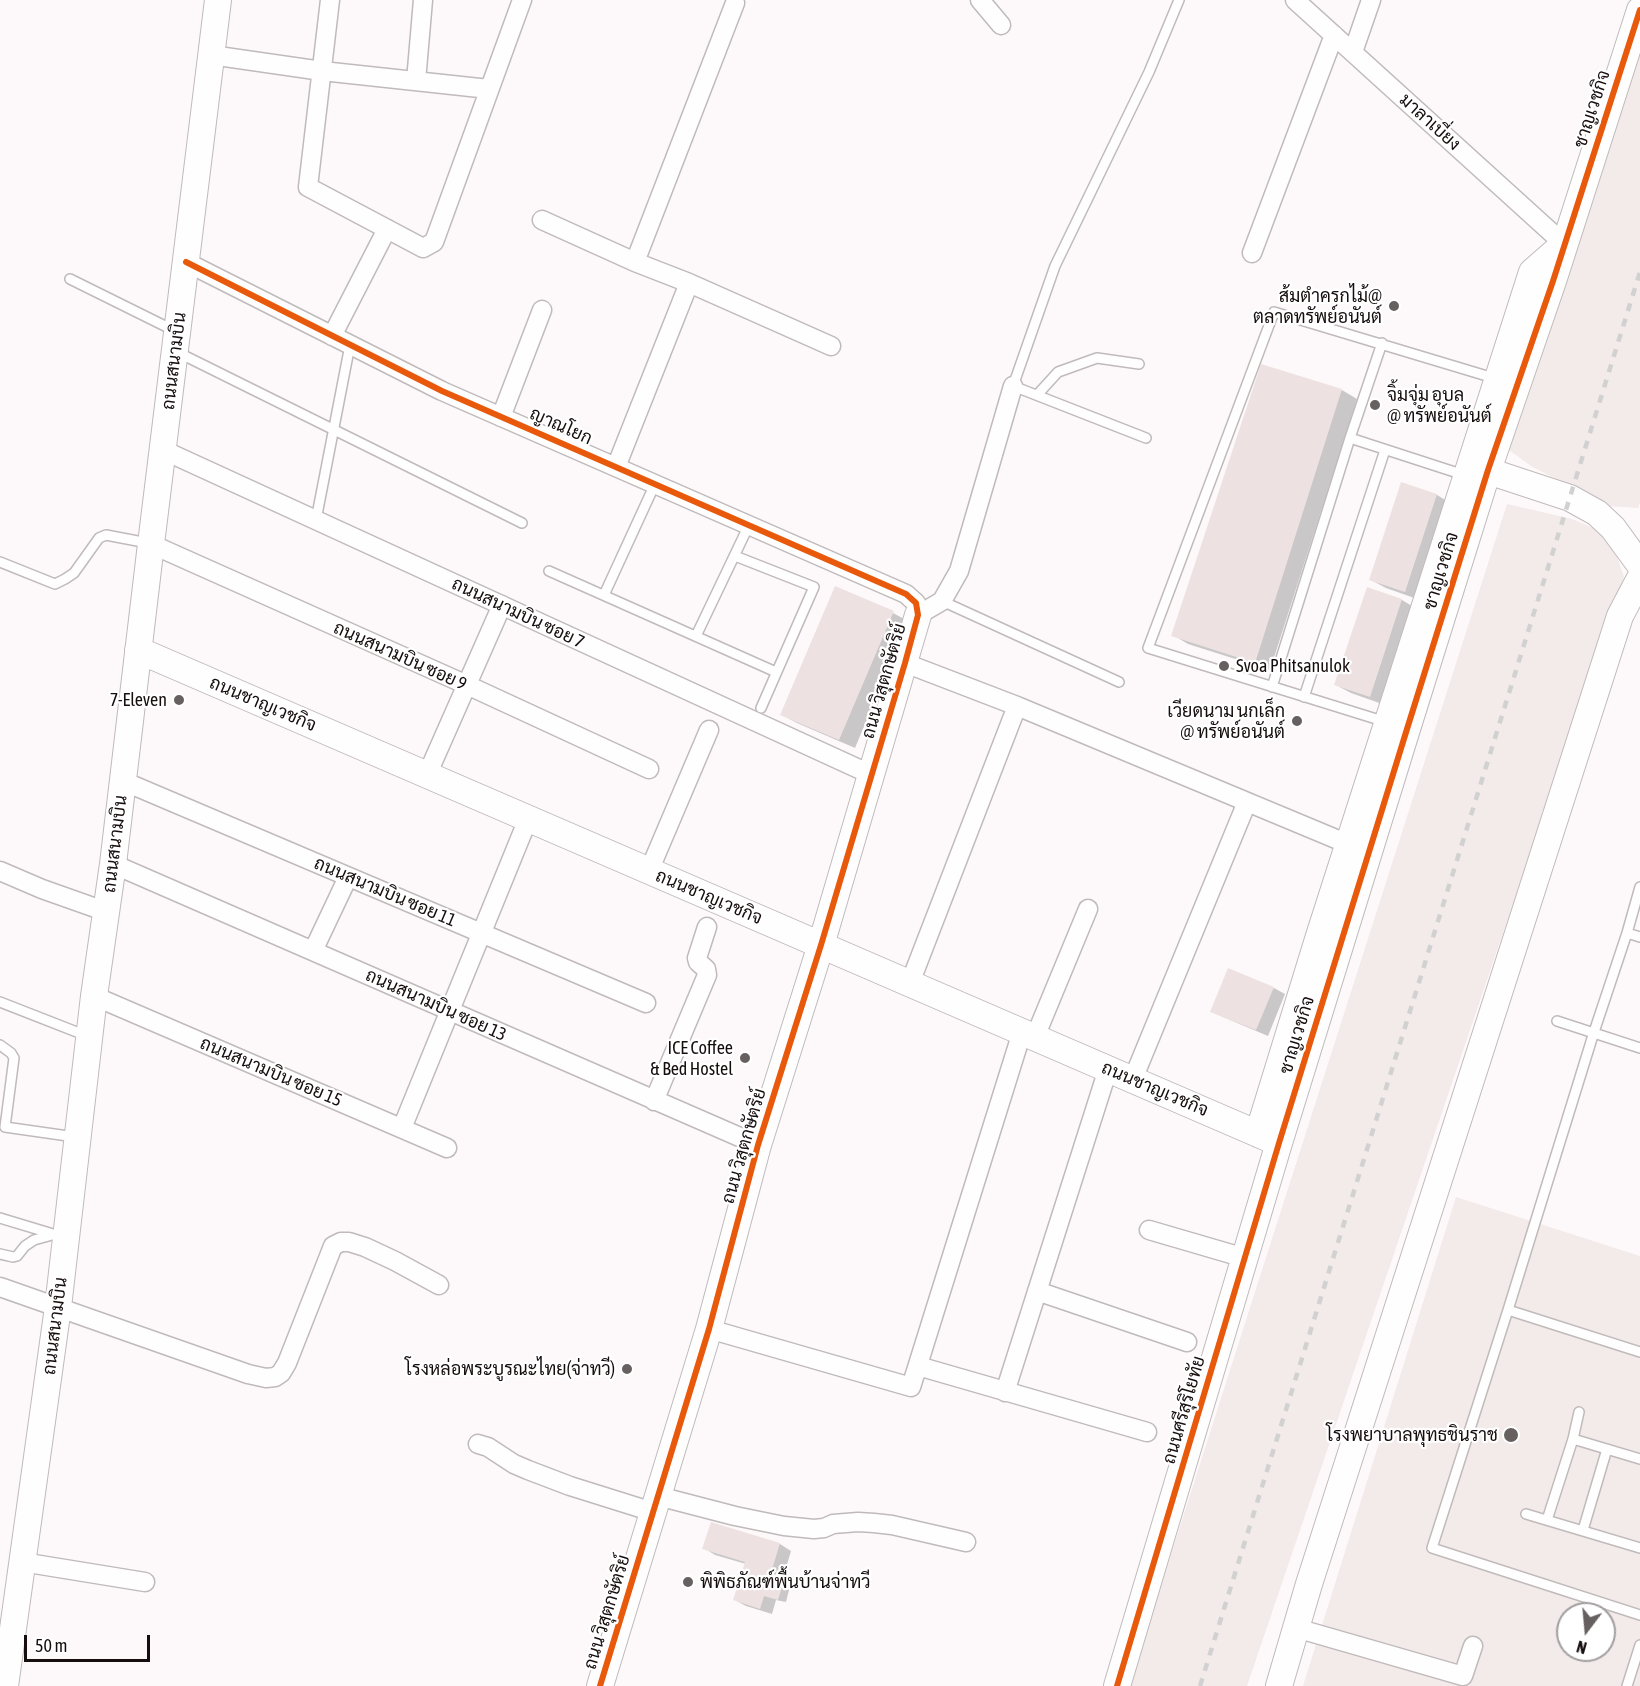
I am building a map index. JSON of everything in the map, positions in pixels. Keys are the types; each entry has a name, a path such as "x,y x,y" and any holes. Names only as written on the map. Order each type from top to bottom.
{"street":[{"name":"ถนนสนามบิน","path":"5,1686 58,1307 60,1236 77,1137 107,912 218,0"},
{"path":"330,0 308,187 423,248 434,242 522,0"},
{"path":"416,81 423,0"},
{"path":"980,0 1001,25"},
{"name":"มาลาเบี่ยง","path":"1295,0 1564,244"},
{"path":"1353,52 1371,0"},
{"path":"635,262 735,3"},
{"name":"ชาญเวชกิจ","path":"1269,1138 1474,470 1564,244 1640,10"},
{"path":"1252,253 1334,35"},
{"path":"211,55 322,71 489,89"},
{"path":"542,220 831,346"},
{"path":"332,336 387,229"},
{"path":"1269,1138 1348,844 1387,722 1474,470 1497,379 1532,272 1564,244"},
{"name":"ญาณโยก","path":"186,262 442,391 906,594 916,603 918,615"},
{"path":"616,467 689,284"},
{"path":"501,417 542,310"},
{"path":"918,615 942,601 959,572 1013,386"},
{"name":"ถนนสนามบิน ซอย 7","path":"163,450 872,775"},
{"path":"1474,470 1570,498 1597,513 1613,528 1640,565"},
{"name":"ถนนสนามบิน ซอย 9","path":"151,544 649,769"},
{"path":"1278,1686 1620,616 1640,578"},
{"path":"427,775 502,605"},
{"name":"ถนน วิสุตกษัตริย์","path":"600,1686 709,1329 758,1145 821,945 918,615"},
{"name":"ถนนชาญเวชกิจ","path":"138,651 1269,1138"},
{"path":"905,663 1017,706 1348,844"},
{"path":"910,983 1017,706"},
{"path":"649,871 709,730"},
{"name":"ถนนสนามบิน ซอย 11","path":"123,781 646,1003"},
{"path":"1133,1079 1247,802"},
{"path":"402,1128 528,819"},
{"name":"ถนนสนามบิน ซอย 13","path":"113,864 758,1145"},
{"path":"0,871 107,912"},
{"path":"313,951 348,877"},
{"path":"709,1329 911,1388 1029,1034 1088,909"},
{"path":"654,1101 707,975 706,969 697,958 707,927"},
{"name":"ถนนสนามบิน ซอย 15","path":"94,996 447,1148"},
{"path":"1005,1392 1107,1069"},
{"name":"ถนนศรีสุริโยทัย","path":"1117,1686 1245,1258 1269,1138"},
{"path":"1149,1230 1245,1258"},
{"path":"0,1287 248,1374 266,1378 275,1377 281,1373 287,1363 333,1246 341,1242 349,1242 365,1247 439,1285"},
{"path":"1037,1291 1187,1342"},
{"path":"918,1366 1147,1432"},
{"path":"478,1444 488,1447 514,1464 570,1486 655,1504 784,1526 824,1528 833,1524 858,1522 892,1525 966,1542"},
{"path":"22,1562 145,1582"},
{"path":"1296,1628 1464,1676 1473,1646"}],"lane":[{"path":"1146,438 1013,386 1055,266 1149,72 1179,0"},
{"path":"70,279 334,429 522,523"},
{"path":"1387,722 1148,648 1274,312 1497,379"},
{"path":"1272,687 1382,343"},
{"path":"316,520 350,345"},
{"path":"1037,395 1058,372 1097,358 1139,364"},
{"path":"1350,438 1385,450 1474,470"},
{"path":"1304,697 1385,450"},
{"path":"604,596 655,484"},
{"path":"696,636 749,525"},
{"path":"0,562 55,584 74,573 99,538 106,535 151,544"},
{"path":"735,556 814,588 761,708"},
{"path":"549,571 776,672"},
{"path":"942,601 1119,682"},
{"path":"1640,887 1432,1548 1640,1615"},
{"path":"1627,933 1640,937"},
{"path":"0,1002 89,1037"},
{"path":"1557,1021 1640,1048"},
{"path":"0,1045 14,1058 5,1127 77,1137"},
{"path":"0,1218 60,1236"},
{"path":"0,1254 17,1256 34,1240 60,1236"},
{"path":"1508,1310 1640,1352"},
{"path":"1547,1520 1580,1412"},
{"path":"1573,1439 1640,1459"},
{"path":"1583,1530 1607,1449"},
{"path":"1526,1514 1640,1548"},
{"path":"1627,1686 1640,1645"}],"shaded area":[{"path":"1640,25 1640,502 1638,508 1607,506 1531,466 1509,450 1512,427"},
{"path":"1507,504 1572,519 1600,531 1615,551 1624,577 1247,1686 1129,1686"},
{"name":"โรงพยาบาลพุทธชินราช","path":"1456,1197 1640,1256 1640,1686 1303,1686"}],"building":[{"path":"1261,364 1342,389 1255,663 1171,636"},
{"path":"1401,482 1437,494 1405,592 1369,580"},
{"path":"835,586 894,611 839,740 780,715"},
{"path":"1367,587 1402,599 1370,697 1334,685"},
{"path":"1228,968 1274,987 1256,1030 1210,1012"},
{"path":"711,1522 780,1543 771,1573 785,1577 778,1600 764,1596 760,1609 733,1600 745,1562 702,1549"}],"railway":[{"path":"1200,1686 1640,272"}],"cycle path":[{"path":"1117,1686 1279,1143 1407,729 1488,470 1553,281 1640,10"},
{"path":"186,262 442,391 906,594 916,603 918,615 905,663 821,945 758,1145 709,1329 600,1686"}],"place":[{"name":"ส้มตำครกไม้@ ตลาดทรัพย์อนันต์","path":"1394,306"},
{"name":"จิ้มจุ่ม อุบล @ ทรัพย์อนันต์","path":"1375,405"},
{"name":"Svoa Phitsanulok","path":"1224,666"},
{"name":"7-Eleven","path":"179,700"},
{"name":"เวียดนาม นกเล็ก @ ทรัพย์อนันต์","path":"1297,721"},
{"name":"ICE Coffee & Bed Hostel","path":"745,1058"},
{"name":"โรงหล่อพระบูรณะไทย(จ่าทวี)","path":"627,1369"},
{"name":"โรงพยาบาลพุทธชินราช","path":"1511,1435"},
{"name":"พิพิธภัณฑ์พื้นบ้านจ่าทวี","path":"688,1582"}]}
